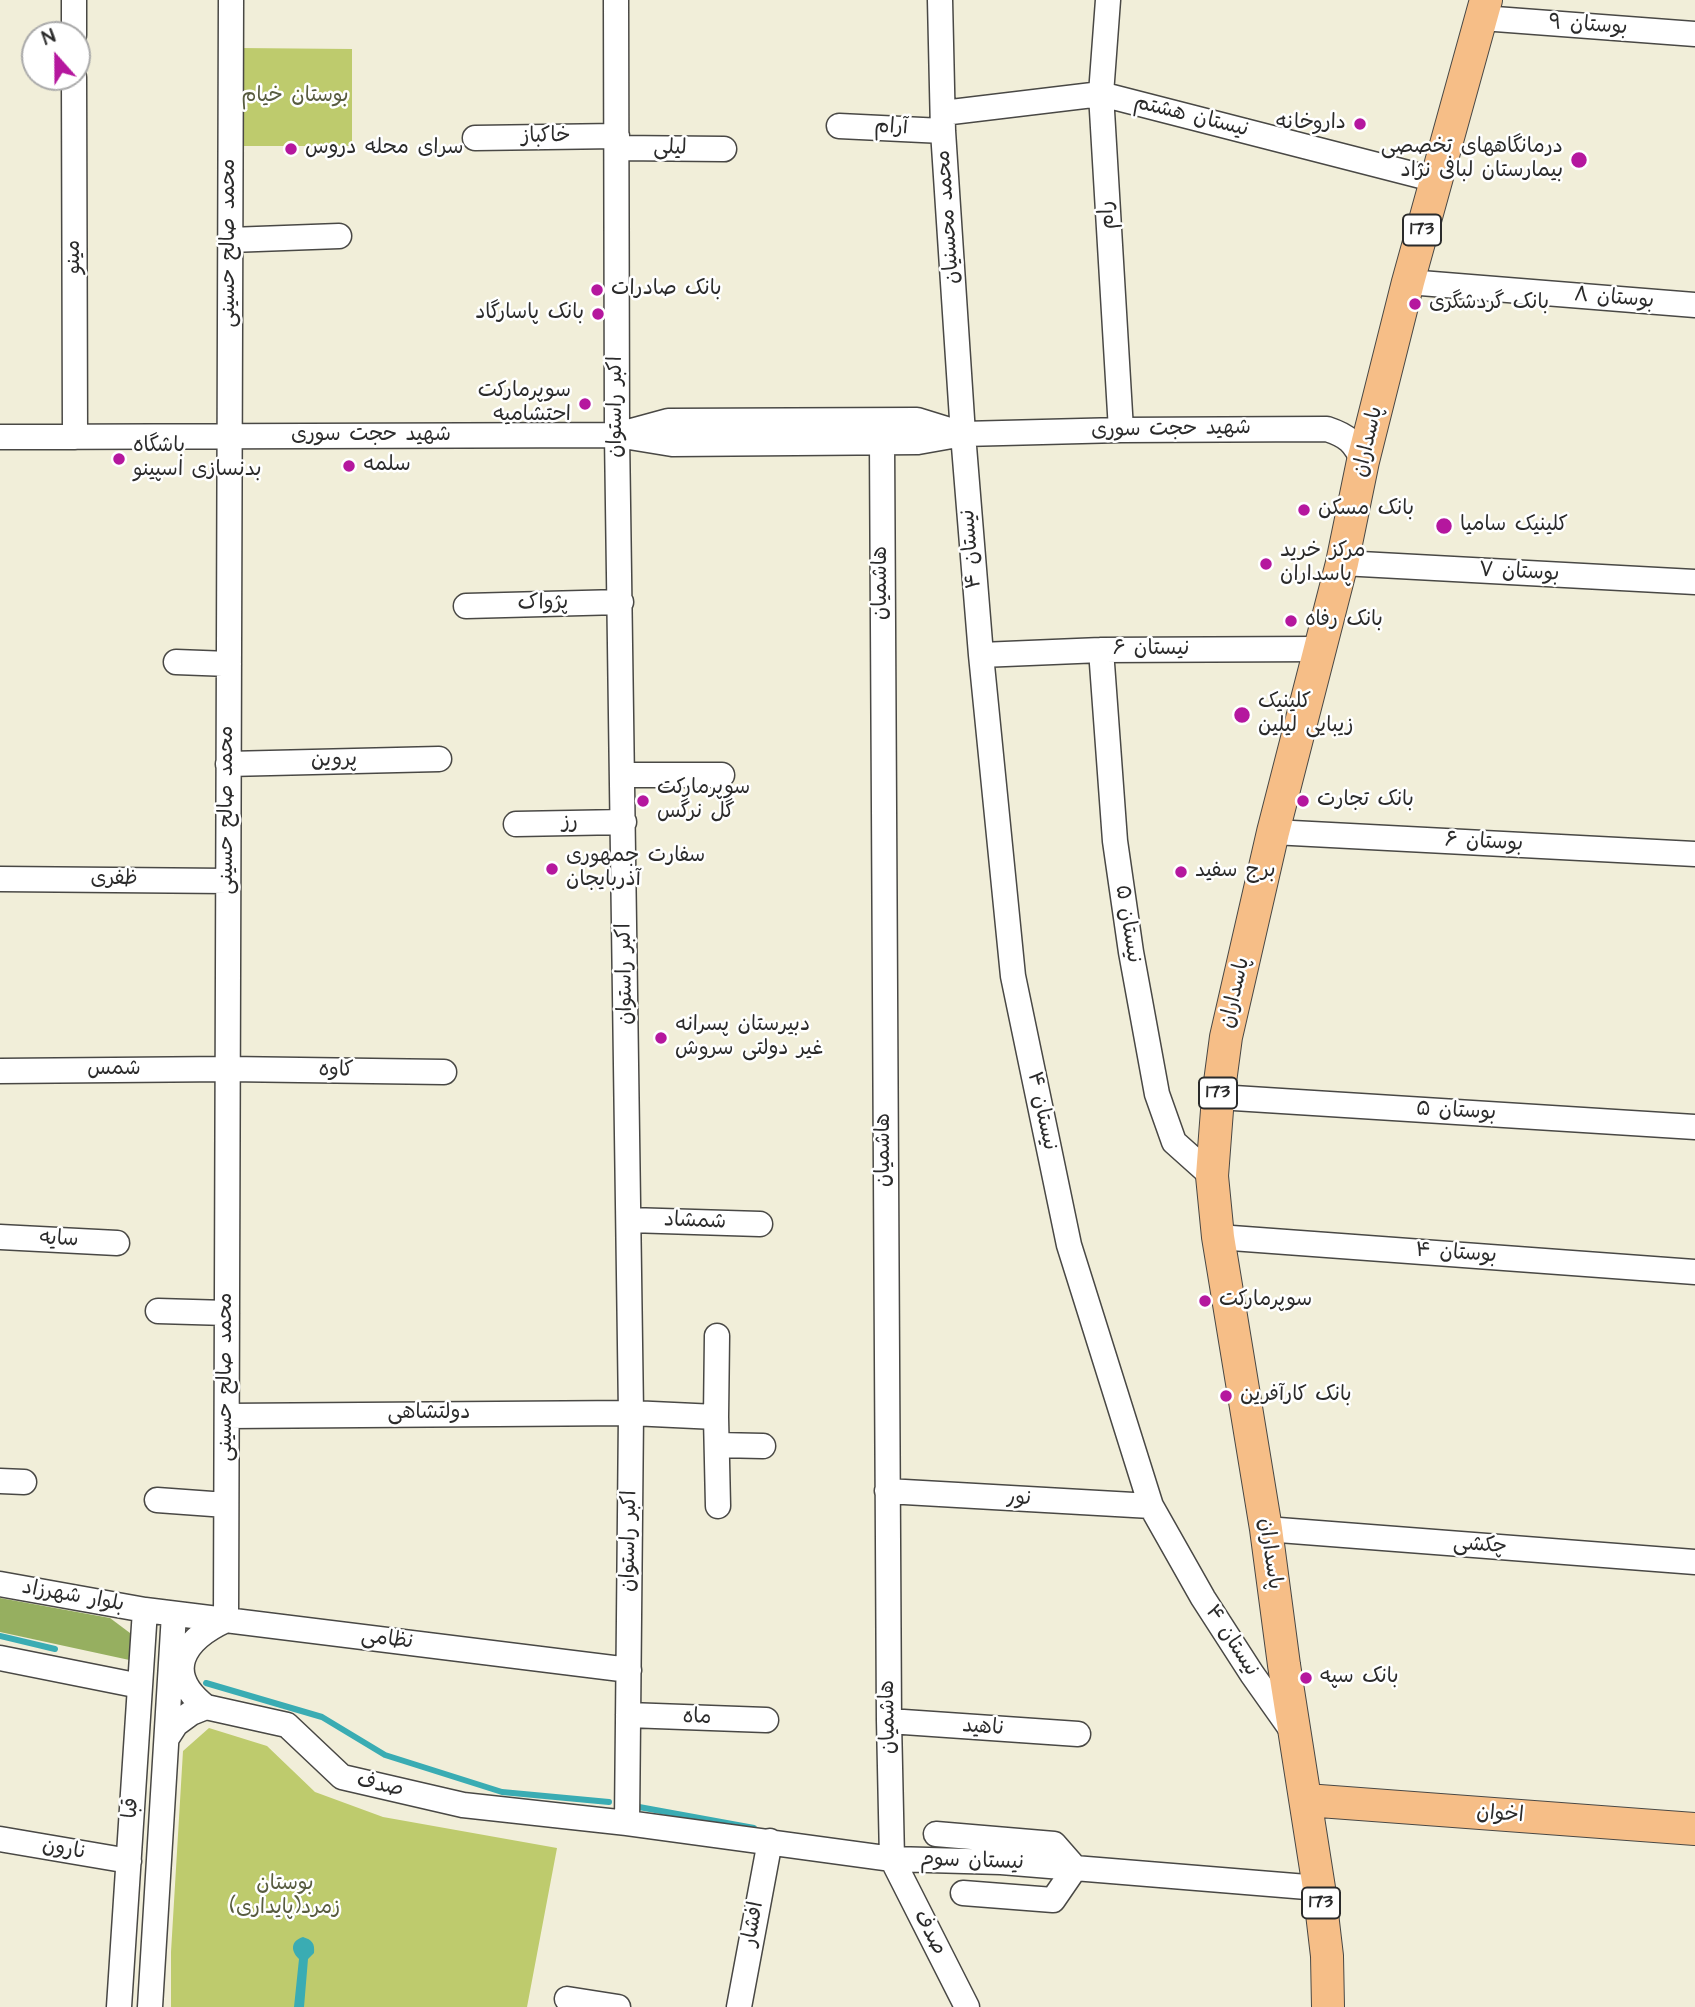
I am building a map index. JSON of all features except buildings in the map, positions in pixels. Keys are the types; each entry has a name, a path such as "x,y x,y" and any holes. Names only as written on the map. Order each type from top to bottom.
{"main road":[{"name":"پاسداران","path":"1328,2007 1327,1956 1320,1888 1266,1529 1218,1237 1212,1176 1218,1097 1226,1037 1273,832 1342,563 1363,461 1408,282 1484,9"},
{"name":"اخوان","path":"1306,1800 1695,1829"}],"street":[{"path":"74,0 74,21"},
{"name":"محمد صالح حسینی","path":"226,1620 231,0"},
{"name":"اکبر راستوان","path":"616,0 617,435 631,1413 627,1823"},
{"name":"محمد محسنیان","path":"940,0 943,122 963,434"},
{"name":"رام","path":"1108,0 1101,94 1121,430"},
{"name":"بوستان ۹","path":"1484,9 1695,34"},
{"name":"مینو","path":"74,91 75,437"},
{"name":"نیستان هشتم","path":"943,122 1101,94 1436,180"},
{"name":"آرام","path":"839,126 943,122"},
{"name":"خاکباز","path":"475,138 617,142"},
{"name":"لیلی","path":"617,142 724,149"},
{"path":"230,240 339,236"},
{"name":"بوستان ۸","path":"1408,282 1695,305"},
{"name":"شهید حجت سوری","path":"617,435 668,421 903,420 917,420 963,434"},
{"name":"شهید حجت سوری","path":"0,438 617,435 671,444 918,442 963,434 1121,430 1327,429 1344,434 1356,447 1363,461"},
{"name":"نیستان ۴","path":"963,434 981,655 1013,976 1069,1245 1151,1506 1210,1609 1296,1736"},
{"name":"هاشمیان","path":"882,442 887,1491 892,1859"},
{"name":"بوستان ۷","path":"1342,563 1695,582"},
{"name":"پژواک","path":"466,606 621,602"},
{"name":"نیستان ۶","path":"981,655 1101,650 1320,649"},
{"name":"نیستان ۵","path":"1101,650 1115,841 1131,952 1157,1094 1174,1142 1212,1176"},
{"path":"176,662 229,664"},
{"name":"پروین","path":"229,764 439,759"},
{"path":"623,775 722,775"},
{"name":"رز","path":"516,824 624,822"},
{"name":"بوستان ۶","path":"1273,832 1695,854"},
{"name":"ظفری","path":"0,879 228,881"},
{"name":"شمس","path":"0,1071 228,1069"},
{"name":"کاوه","path":"228,1069 443,1072"},
{"name":"بوستان ۵","path":"1218,1097 1695,1127"},
{"name":"شمشاد","path":"629,1220 760,1224"},
{"name":"سایه","path":"0,1237 117,1243"},
{"name":"بوستان ۴","path":"1218,1237 1695,1272"},
{"path":"158,1311 227,1313"},
{"path":"717,1336 719,1506"},
{"name":"دولتشاهی","path":"227,1416 631,1413 716,1417"},
{"path":"717,1445 763,1446"},
{"name":"نور","path":"887,1491 1151,1506"},
{"path":"158,1500 226,1505"},
{"name":"چکشی","path":"1266,1529 1695,1562"},
{"name":"بلوار شهرزاد","path":"0,1584 145,1610"},
{"name":"نظامی","path":"145,1610 629,1670"},
{"name":"قبا","path":"119,2007 145,1610"},
{"name":"قبا","path":"150,2007 174,1614"},
{"path":"167,1738 176,1724 191,1713 206,1707 187,1689 181,1669 183,1657 198,1638 226,1620"},
{"path":"0,1658 140,1686"},
{"name":"صدف","path":"206,1707 287,1725 342,1777 463,1805 627,1823"},
{"name":"ماه","path":"628,1715 766,1720"},
{"name":"ناهید","path":"889,1721 1078,1734"},
{"name":"نیستان سوم","path":"627,1823 892,1859 1001,1862 1320,1888"},
{"path":"936,1834 1055,1844 1075,1868 1053,1900 963,1893"},
{"name":"نارون","path":"0,1839 129,1861"},
{"name":"افشار","path":"739,2007 770,1841"},
{"name":"صدف","path":"892,1859 967,2007"},
{"path":"567,1999 618,2007"}],"green space":[{"name":"بوستان خیام","path":"239,48 352,49 352,146 239,146"},
{"path":"0,1598 110,1618 134,1636 134,1661 0,1632"},
{"name":"بوستان زمرد(پایداری)","path":"209,1728 267,1746 315,1792 383,1817 557,1848 527,2007 171,2007 171,1952 183,1751"}],"water":[{"path":"303,1937 312,1942 314,1953 308,1959 304,2007 294,2007 299,1959 293,1946"}],"waterway":[{"path":"0,1636 55,1649"},
{"path":"206,1683 322,1717 385,1755 502,1792 609,1802"},
{"path":"639,1807 754,1828"}],"place":[{"name":"داروخانه","path":"1360,124"},
{"name":"سرای محله دروس","path":"291,149"},
{"name":"درمانگاههای تخصصی بیمارستان لبافی نژاد","path":"1579,160"},
{"name":"بانک صادرات","path":"597,290"},
{"name":"بانک گردشگری","path":"1415,304"},
{"name":"بانک پاسارگاد","path":"598,314"},
{"name":"سوپرمارکت احتشامیه","path":"585,404"},
{"name":"باشگاه بدنسازی اسپینو","path":"119,459"},
{"name":"سلمه","path":"349,466"},
{"name":"بانک مسکن","path":"1304,510"},
{"name":"کلینیک سامیا","path":"1444,526"},
{"name":"مرکز خرید پاسداران","path":"1266,564"},
{"name":"بانک رفاه","path":"1291,621"},
{"name":"کلینیک زیبایی لیلین","path":"1242,715"},
{"name":"سوپرمارکت گل نرگس","path":"643,801"},
{"name":"بانک تجارت","path":"1303,801"},
{"name":"سفارت جمهوری آذربایجان","path":"552,869"},
{"name":"برج سفید","path":"1181,872"},
{"name":"دبیرستان پسرانه غیر دولتی سروش","path":"661,1038"},
{"name":"سوپرمارکت","path":"1205,1301"},
{"name":"بانک کارآفرین","path":"1226,1396"},
{"name":"بانک سپه","path":"1306,1678"}]}
